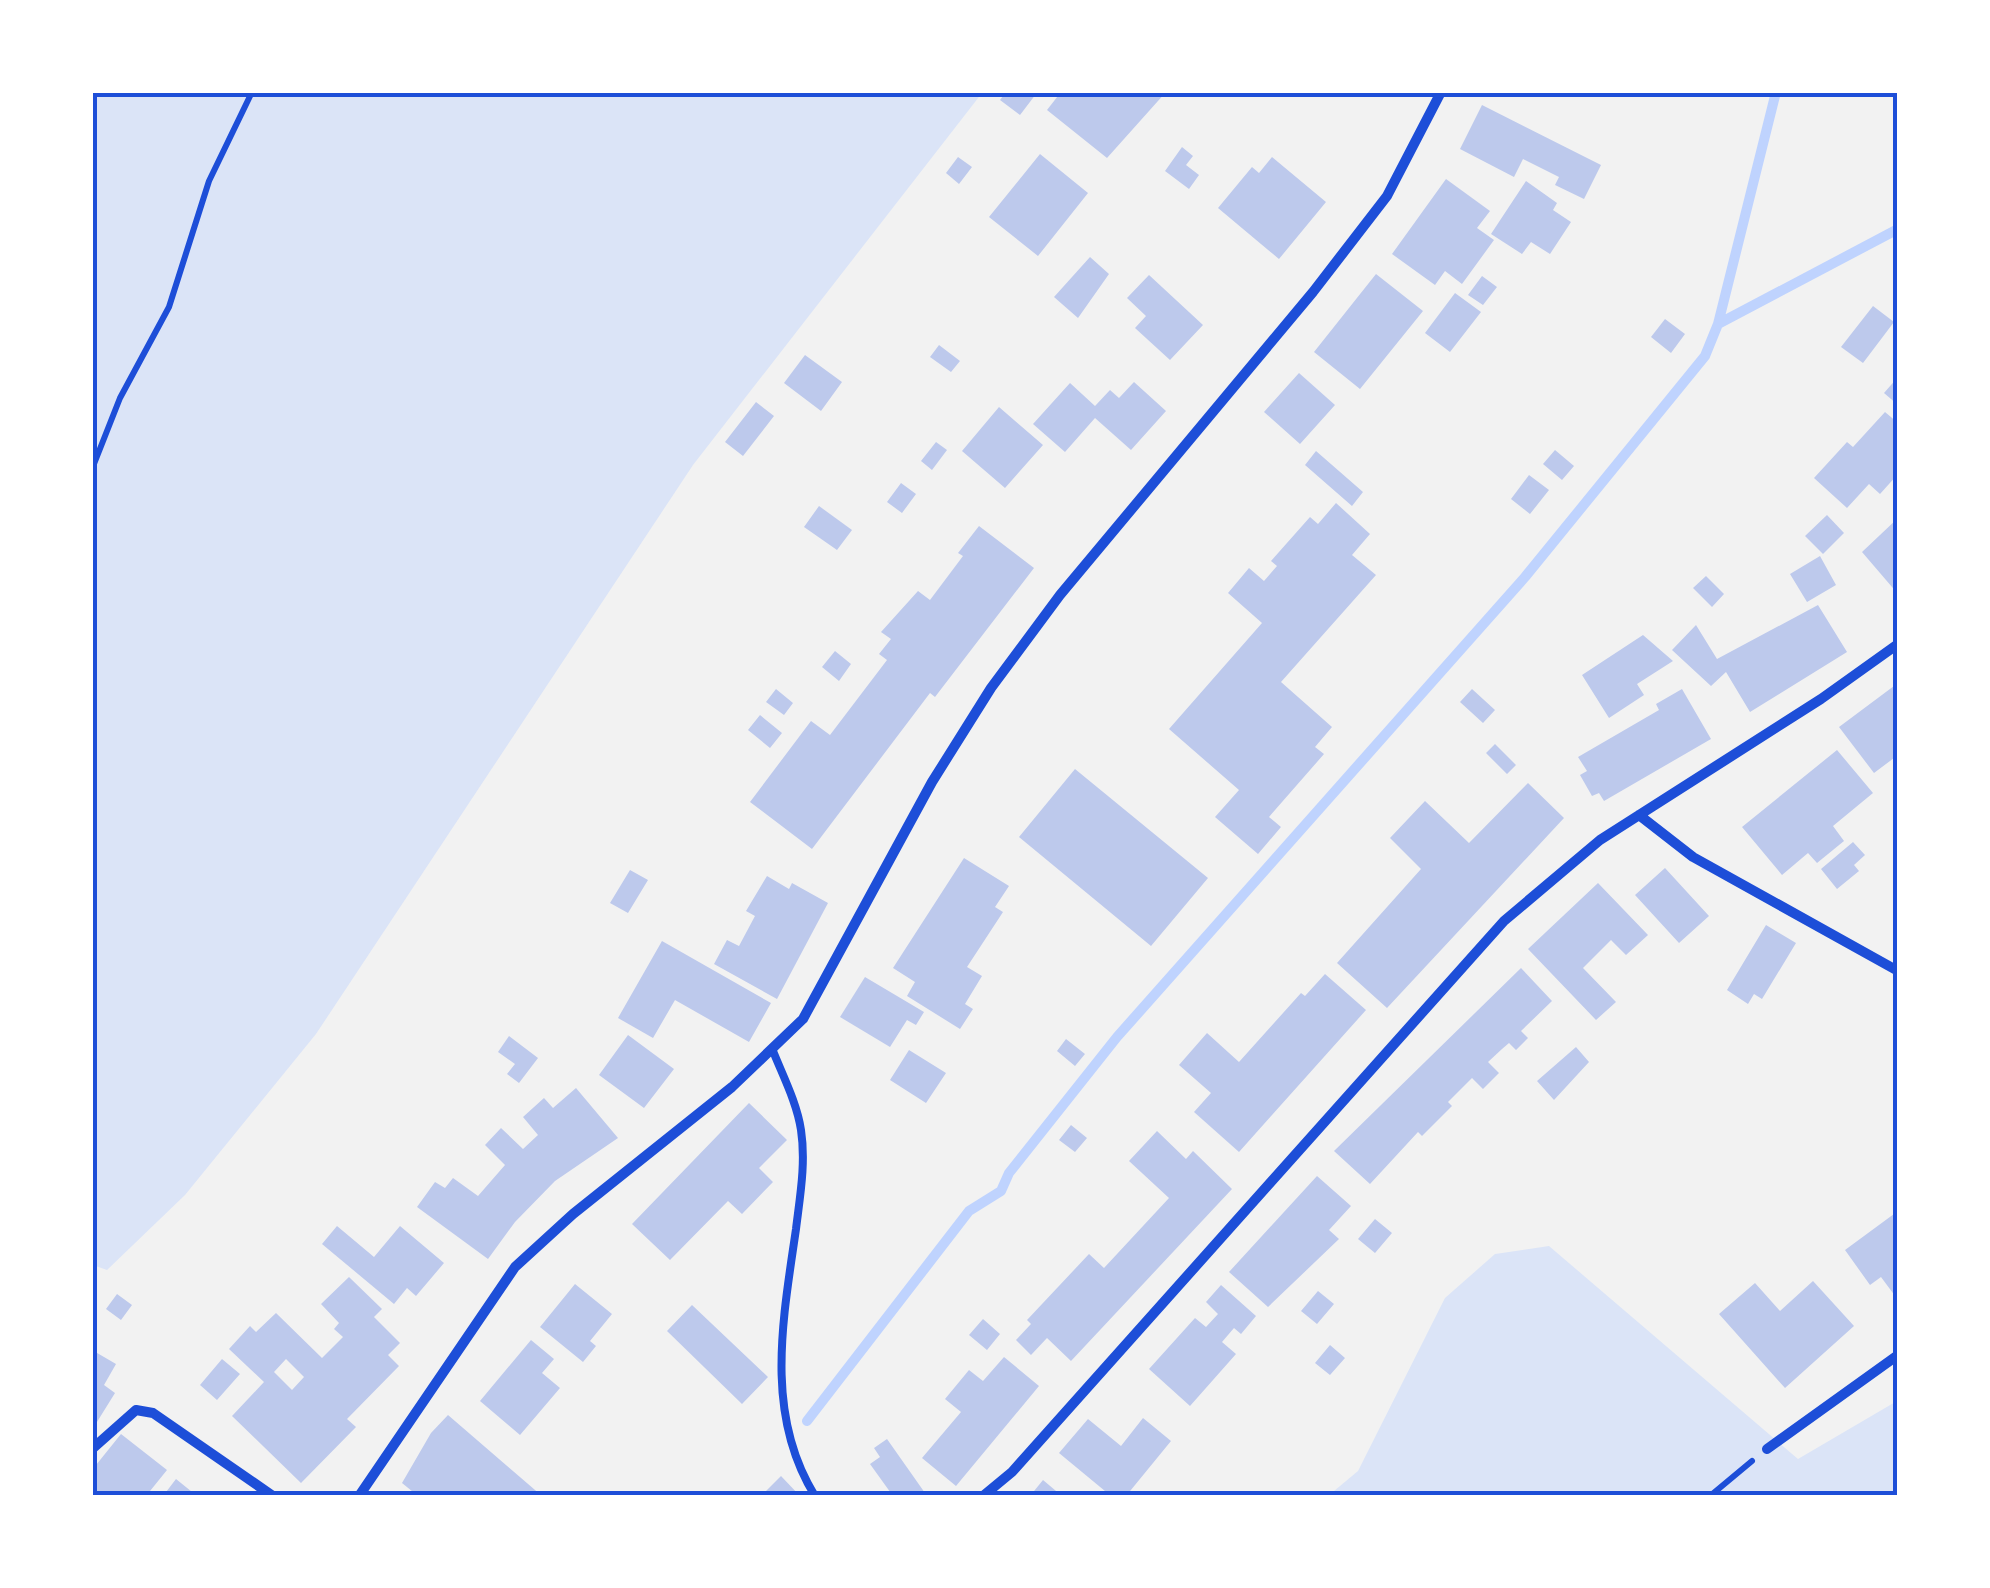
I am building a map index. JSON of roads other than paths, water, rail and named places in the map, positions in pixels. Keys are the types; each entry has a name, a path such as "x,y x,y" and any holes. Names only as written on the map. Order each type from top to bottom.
{"street":[{"path":"359,1496 515,1267 773,1051 802,1019 932,782 991,688 1060,595 1314,292 1387,196 1441,92"},
{"path":"983,1496 1012,1472 1454,971 1551,877 1639,814 1821,699 1898,644"},
{"path":"1639,814 1694,858 1898,972"},
{"path":"1767,1449 1898,1355"},
{"path":"92,1449 136,1410 154,1414 272,1496"}],"lane":[{"path":"773,1051 801,1128 804,1174 784,1312 783,1416 796,1465 815,1496"}],"waterway":[{"path":"807,1421 969,1211 1001,1191 1009,1173 1117,1037 1525,577 1705,356 1718,324 1776,92"},
{"path":"1718,324 1898,229"}]}
